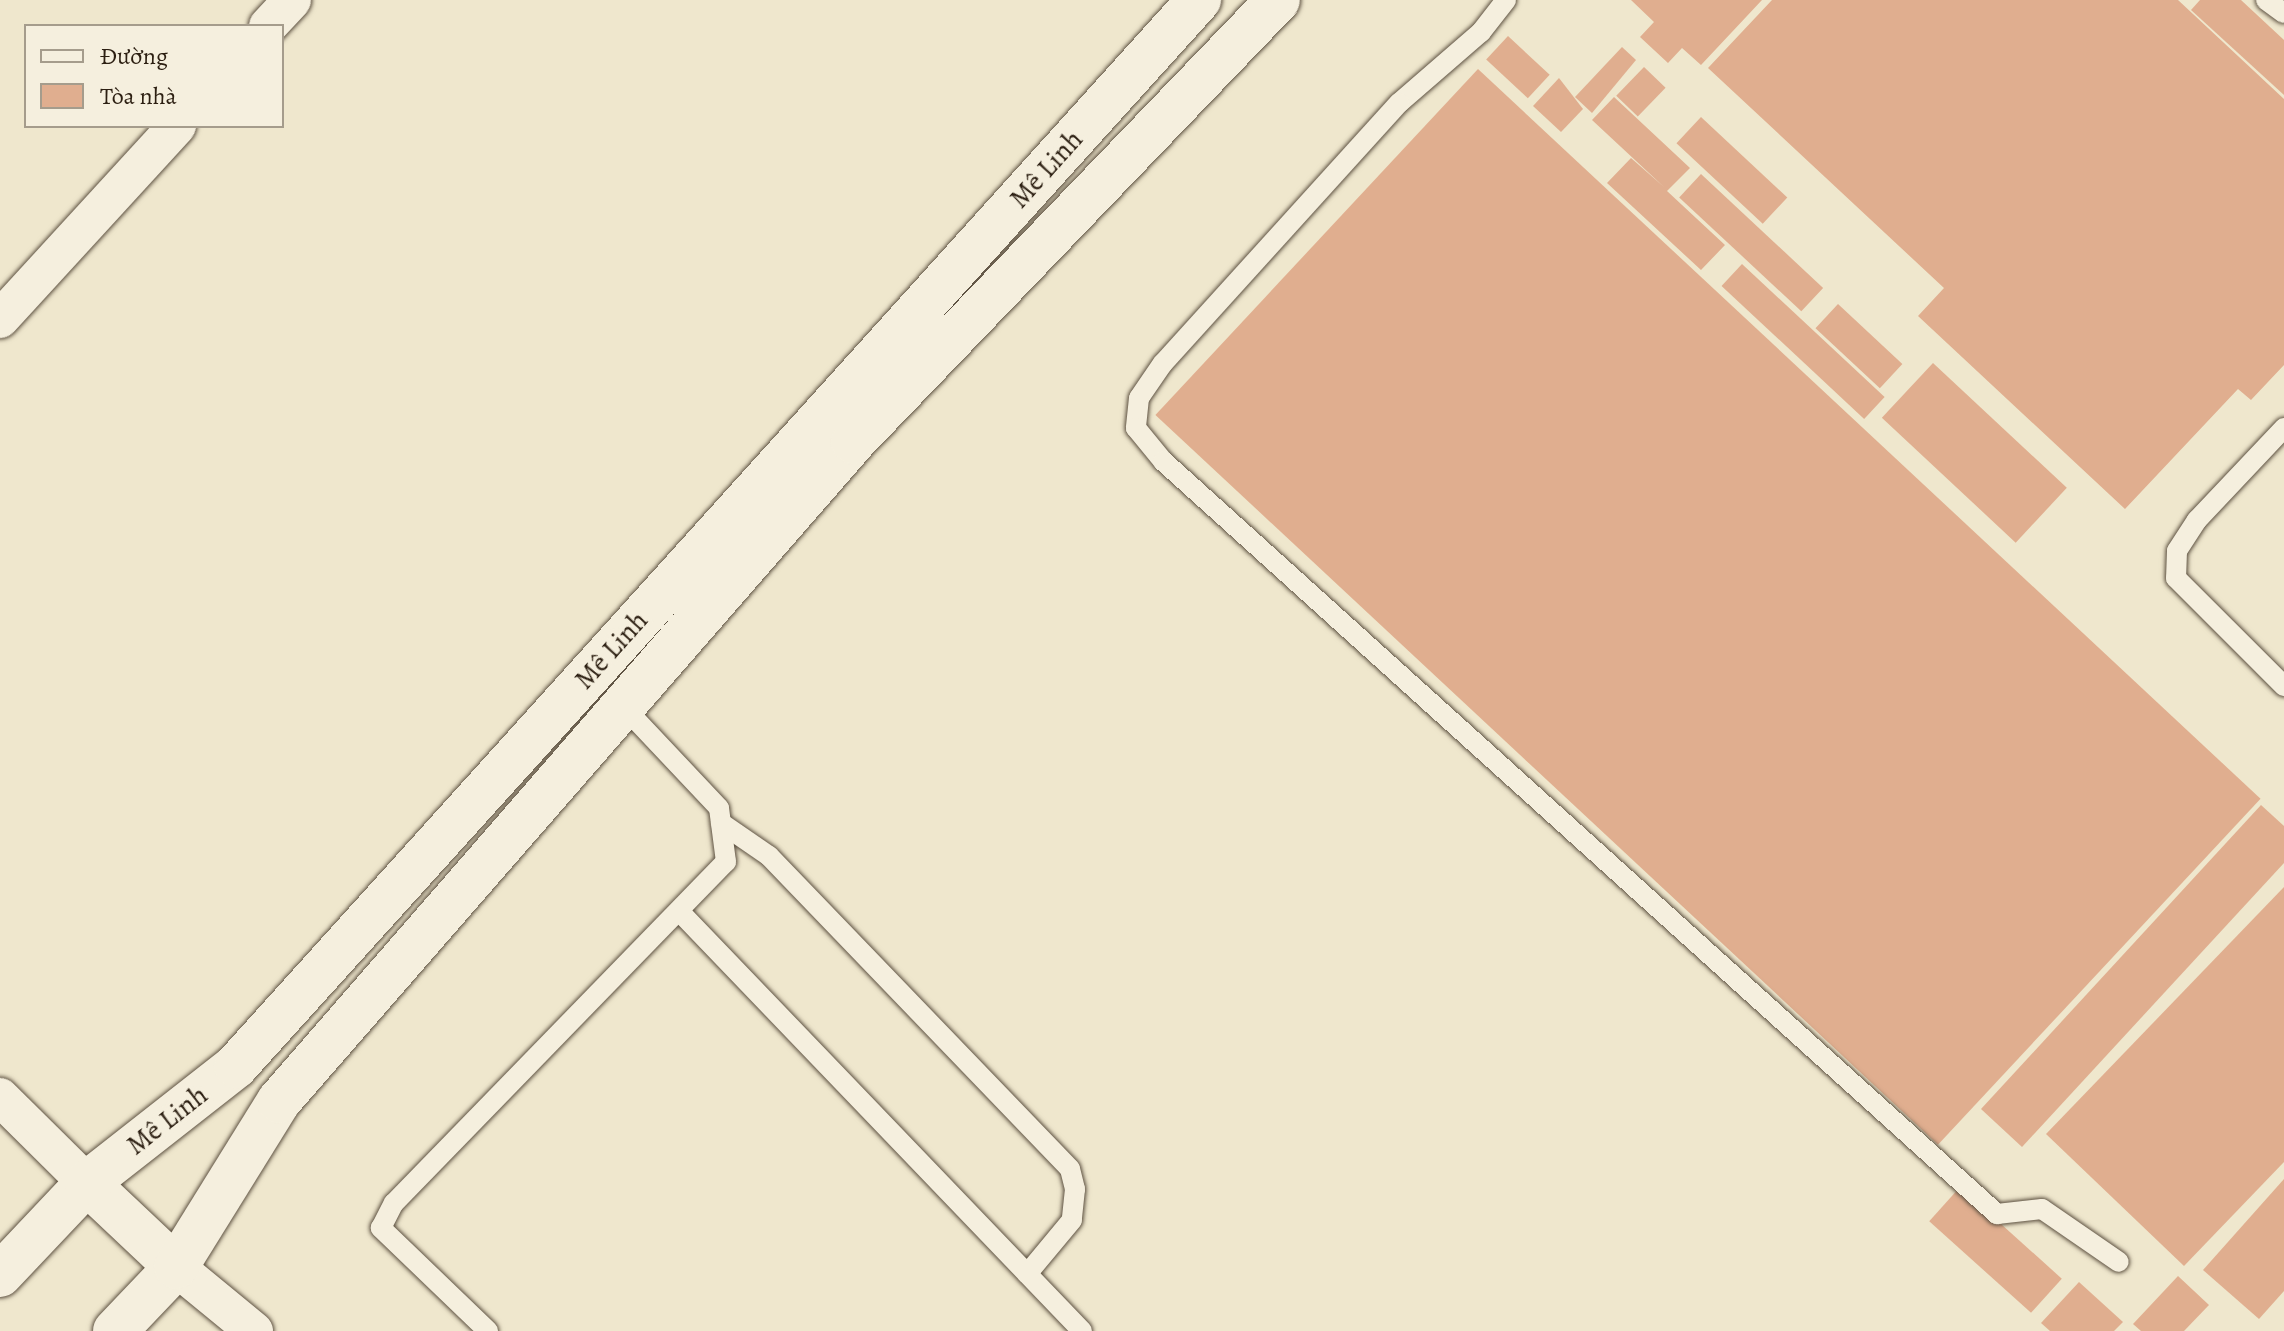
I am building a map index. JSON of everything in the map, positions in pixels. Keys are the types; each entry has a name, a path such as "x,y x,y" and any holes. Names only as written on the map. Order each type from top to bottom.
{"main road":[{"name":"Mê Linh","path":"0,1275 87,1183 236,1066 1199,0"},
{"name":"Mê Linh","path":"115,1331 176,1267 279,1101 853,442 1278,0"},
{"path":"87,1183 176,1267"}],"street":[{"path":"0,319 175,128"},
{"path":"0,1097 87,1183"},
{"path":"176,1267 254,1331"}],"lane":[{"path":"1506,0 1481,32 1399,103 1163,363 1139,398 1136,428 1163,461 1997,1214 2042,1209 2119,1262"},
{"path":"2266,0 2284,13"},
{"path":"2284,428 2197,520 2177,551 2176,578 2284,686"},
{"path":"488,1331 381,1228 394,1203 726,862 719,808 623,706"},
{"path":"721,823 769,856 1070,1169 1075,1189 1072,1220 1027,1274"},
{"path":"679,911 1082,1331"}],"building":[{"path":"1631,0 1762,0 1701,65 1682,48 1668,63 1640,37 1654,22"},
{"path":"1772,0 2178,0 2284,99 2284,365 2251,400 2238,389 2125,509 1918,316 1944,288 1708,68"},
{"path":"2200,0 2241,0 2284,40 2284,95 2191,10"},
{"path":"1508,36 1550,75 1528,98 1486,59"},
{"path":"1622,47 1636,60 1592,113 1575,97"},
{"path":"1644,67 1666,88 1638,117 1616,96"},
{"path":"1478,69 2261,799 1938,1145 1155,415"},
{"path":"1559,78 1583,109 1561,132 1533,106"},
{"path":"1614,97 1690,168 1667,191 1725,245 1701,270 1607,183 1631,158 1664,187 1592,120"},
{"path":"1701,117 1787,197 1763,224 1676,143"},
{"path":"1701,174 1823,288 1801,311 1679,197"},
{"path":"1742,264 1885,397 1864,419 1722,286"},
{"path":"1838,304 1902,364 1880,388 1815,328"},
{"path":"1933,363 2067,488 2016,543 1882,418"},
{"path":"2261,805 2284,826 2284,863 2022,1147 1981,1109"},
{"path":"2284,887 2284,1162 2184,1266 2046,1134"},
{"path":"2284,1179 2284,1291 2259,1319 2203,1270"},
{"path":"1960,1187 2062,1279 2031,1313 1929,1221"},
{"path":"2178,1276 2209,1305 2184,1331 2141,1331 2133,1324"},
{"path":"2079,1282 2123,1322 2114,1331 2050,1331 2041,1323"}]}
